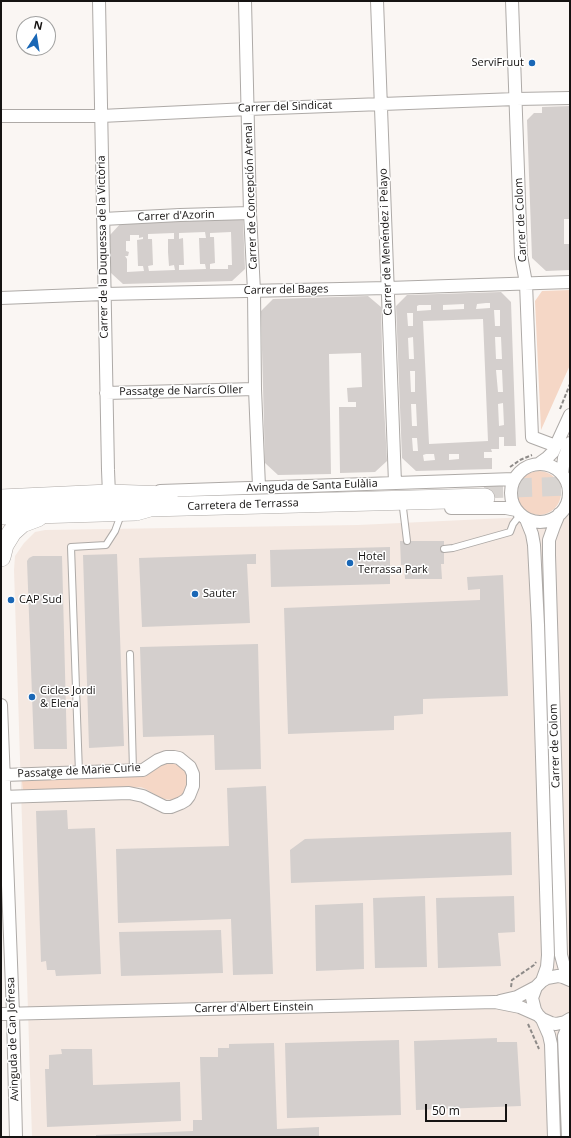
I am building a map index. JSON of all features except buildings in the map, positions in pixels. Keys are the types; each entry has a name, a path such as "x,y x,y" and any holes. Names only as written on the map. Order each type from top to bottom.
{"main road":[{"name":"Carretera de Terrassa","path":"1,499 109,494 170,496 484,494 150,507 136,511 1,515"},
{"path":"1,557 4,545 12,532 22,523 51,513"}],"street":[{"name":"Carrer de la Duquessa de la Victòria","path":"99,1 109,494"},
{"name":"Carrer de Concepción Arenal","path":"245,1 259,487"},
{"name":"Carrer de Menéndez i Pelayo","path":"377,1 395,484"},
{"name":"Carrer de Colom","path":"512,1 521,256 526,283 532,436 556,446"},
{"name":"Carrer del Sindicat","path":"1,116 101,116 248,109 570,98"},
{"name":"Carrer d'Azorin","path":"103,219 250,213"},
{"name":"Carrer del Bages","path":"1,298 570,282"},
{"name":"Passatge de Narcís Oller","path":"106,393 255,389"},
{"path":"540,464 553,452 570,415"},
{"path":"136,511 150,514 209,514 403,508 506,508 533,521 547,521 554,518 565,508 569,494 565,476 564,458 570,443"},
{"path":"521,514 511,498 510,491 514,479 520,471 534,464 540,464 551,466 565,476"},
{"name":"Avinguda de Santa Eulàlia","path":"109,494 259,487 395,484 514,479"},
{"name":"Carrer de Colom","path":"565,508 549,540 549,555 562,955 569,980"},
{"name":"Carrer de Colom","path":"521,514 532,534 534,545 538,625 548,955 547,967 532,998 533,1004 540,1017"},
{"name":"Avinguda de Can Jofresa","path":"1,705 4,774 3,797 7,1014 16,1137"},
{"name":"Passatge de Marie Curie","path":"3,797 129,793 143,796 165,807 171,808 186,800 193,786 193,774 190,767 179,758 174,757 166,757 158,760 143,770 133,771 4,774"},
{"name":"Carrer d'Albert Einstein","path":"495,1002 517,996 552,976 558,976 569,980"},
{"name":"Carrer d'Albert Einstein","path":"7,1014 495,1002 520,1007 551,1023 556,1024 570,1021"},
{"path":"540,1017 549,1035 554,1137"},
{"path":"568,1137 564,1036 570,1021"}],"lane":[{"path":"403,508 408,541"},
{"path":"444,548 453,548 510,532 513,524 521,514"},
{"path":"79,772 71,547 106,545 115,532 119,520"},
{"path":"130,654 133,771"}],"shaded area":[{"path":"570,290 570,365 541,430 535,301 542,291"},
{"path":"539,471 551,475 557,481 561,493 557,505 551,511 539,515 527,511 521,505 517,493 521,481 527,475"},
{"path":"570,515 570,1137 32,1137 14,570 15,556 24,543 35,532 45,530 358,525"},
{"path":"163,763 174,763 181,766 186,771 188,784 181,797 172,800 165,799 141,787 23,790 22,781 142,776"}],"tunnel":[{"path":"484,489 570,486"}],"place":[{"name":"ServiFruut","path":"532,63"},
{"name":"Hotel Terrassa Park","path":"350,563"},
{"name":"Sauter","path":"195,594"},
{"name":"CAP Sud","path":"11,600"},
{"name":"Cicles Jordi & Elena","path":"32,697"}]}
